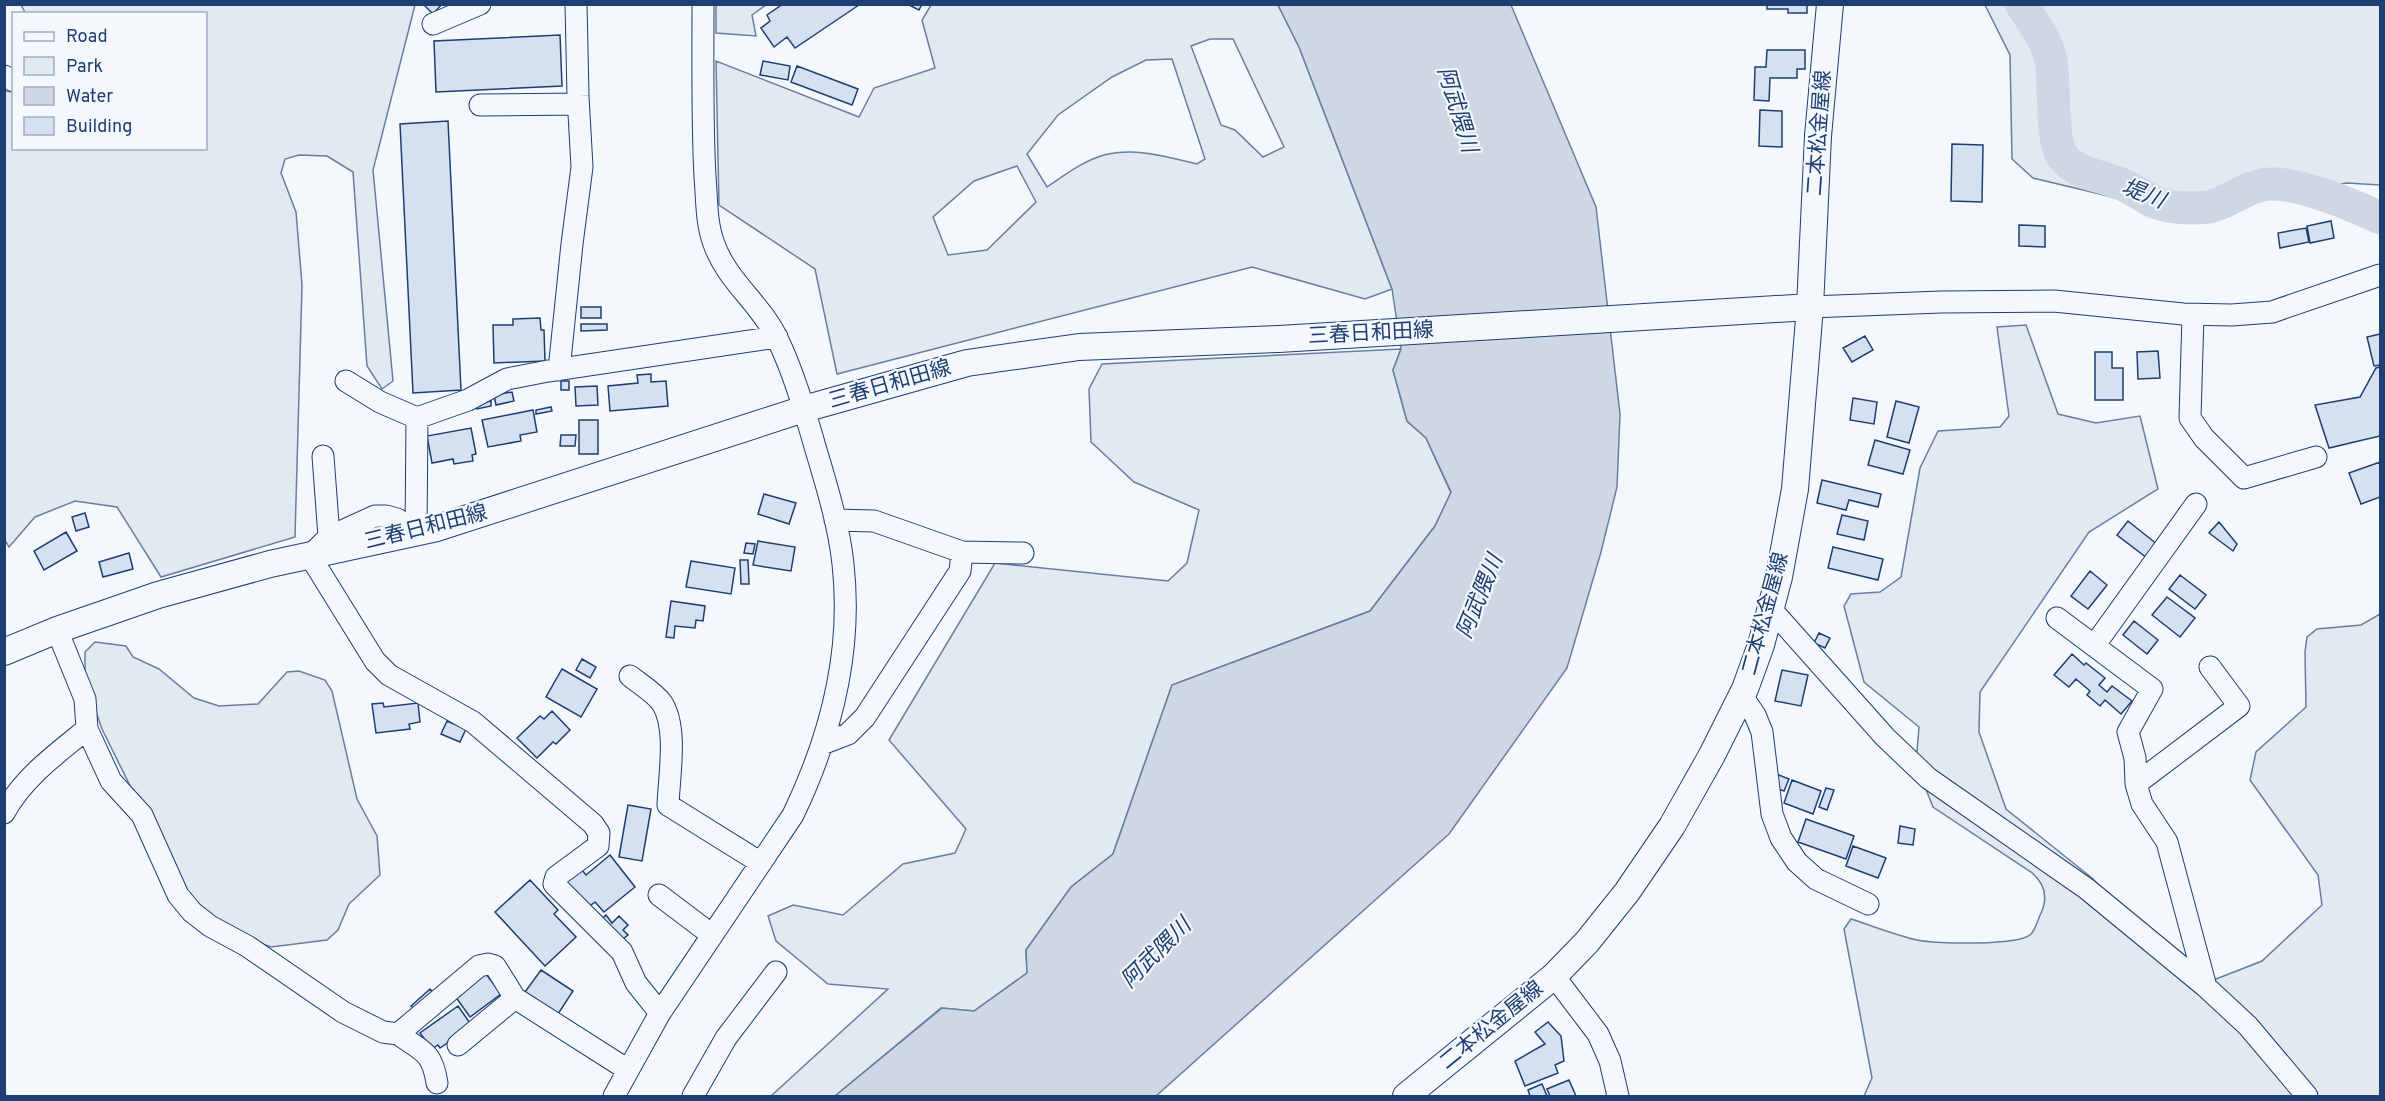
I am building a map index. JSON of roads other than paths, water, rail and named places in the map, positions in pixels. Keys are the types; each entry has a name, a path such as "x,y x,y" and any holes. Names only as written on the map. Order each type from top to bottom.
{"main road":[{"name":"二本松金屋線","path":"1406,1096 1554,976 1587,942 1628,892 1683,806 1742,696 1761,645 1779,577 1795,489 1810,307 1818,136 1830,4"},
{"name":"三春日和田線","path":"4,652 57,630 158,595 270,564 416,533 498,509 574,482 804,409 967,363 1079,347 1256,340 1810,307"}],"street":[{"path":"433,24 480,4"},
{"path":"559,370 582,167 576,4"},
{"path":"614,1096 660,1013 793,815 807,787 822,744 842,674 843,566 835,520 804,409 777,337 763,315 722,265 713,244 708,222 703,144 703,4"},
{"path":"480,105 578,104"},
{"path":"1810,307 2054,301 2193,315 2232,315 2272,312 2380,276"},
{"path":"2193,315 2190,418 2204,438 2244,478 2316,457"},
{"path":"346,381 380,402 417,418 468,400 507,379 777,337"},
{"path":"416,533 417,418"},
{"path":"323,456 329,537"},
{"path":"2094,646 2196,504"},
{"path":"416,533 397,519 375,516 329,537 310,556 375,661 389,675 473,722 592,824 599,833 598,846 556,877 554,884 622,952 636,983 660,1013"},
{"path":"835,520 874,521 962,552 1023,553"},
{"path":"822,744 848,734 865,717 960,571 962,552"},
{"path":"1770,608 1885,737 1928,778 2087,889 2206,987 2248,1026 2307,1096"},
{"path":"2057,618 2152,689 2128,732 2135,758 2136,784 2142,804 2166,842 2206,987"},
{"path":"57,630 85,699 87,729 111,782 142,815 178,895 192,912 210,926 247,946 343,1012 383,1032 398,1035 430,1057 435,1066 437,1083"},
{"path":"2136,784 2239,706 2210,667"},
{"path":"630,676 660,701 667,712 670,733 668,805 761,863"},
{"path":"1742,696 1755,715 1762,732 1772,814 1781,838 1797,862 1816,879 1868,904"},
{"path":"4,813 14,795 44,765 87,729"},
{"path":"659,895 712,935"},
{"path":"398,1035 479,966 488,964 495,966 515,998 628,1070"},
{"path":"693,1096 726,1038 776,972"},
{"path":"1554,976 1598,1034 1610,1061 1618,1096"},
{"path":"458,1045 515,998"}],"water":[{"name":"阿武隈川","path":"1278,5 1511,5 1596,207 1620,414 1617,487 1601,552 1567,668 1449,834 1156,1096 835,1096 942,1008 974,1011 1027,973 1026,950 1071,887 1113,854 1172,685 1370,611 1435,526 1451,492 1426,438 1407,421 1393,370 1401,349 1392,289 1299,47"}],"waterway":[{"name":"堤川","path":"2021,4 2048,49 2052,66 2058,147 2062,155 2073,166 2123,185 2154,202 2167,206 2208,207 2255,187 2272,184 2313,191 2380,218"}]}
